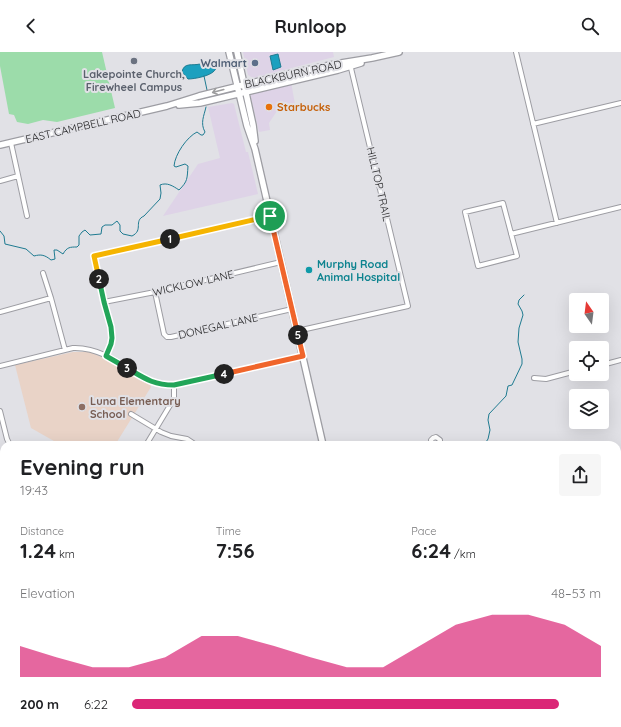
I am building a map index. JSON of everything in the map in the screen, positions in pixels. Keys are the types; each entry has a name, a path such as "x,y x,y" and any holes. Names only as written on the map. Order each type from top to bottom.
{"main road":[{"path":"229,52 238,86 243,92 253,125 255,149 322,441"},
{"path":"236,52 244,84 243,92"},
{"name":"BLACKBURN ROAD","path":"243,92 320,74 350,64 399,52"},
{"name":"BLACKBURN ROAD","path":"238,86 319,67 350,64"},
{"path":"319,67 320,74"},
{"path":"287,82 288,78 304,70"},
{"name":"EAST CAMPBELL ROAD","path":"0,145 167,106 238,86"},
{"name":"EAST CAMPBELL ROAD","path":"167,106 200,103 243,92"}],"street":[{"path":"516,52 557,223"},
{"name":"HILLTOP TRAIL","path":"297,331 408,306 350,64"},
{"path":"533,124 621,103"},
{"path":"11,143 27,216"},
{"path":"0,181 18,176"},
{"path":"503,203 511,234 516,256 478,266 465,212 503,203"},
{"path":"511,234 621,207"},
{"path":"106,356 111,344 112,333 94,256 270,216"},
{"name":"WICKLOW LANE","path":"104,302 155,292 281,262"},
{"path":"43,273 65,350"},
{"name":"DONEGAL LANE","path":"155,292 164,334 167,337 292,309"},
{"path":"0,306 1,312 51,298"},
{"path":"0,366 73,348 86,349 98,352 152,382 174,385 303,356"},
{"path":"609,363 621,360"},
{"path":"534,378 546,379 569,373"},
{"path":"148,441 172,402 174,397 174,385"},
{"path":"0,413 8,441"},
{"path":"131,414 161,432 189,441"},
{"path":"431,441 432,438 436,437 440,441"}],"shaded area":[{"path":"243,52 333,52 334,57 253,78 248,75"},
{"path":"291,82 295,104 279,108 269,123 270,130 259,132 250,93"},
{"path":"232,103 234,104 246,152 248,152 258,194 163,216 198,164 220,158 208,107"},
{"name":"Luna Elementary School","path":"73,352 90,352 108,360 139,380 150,384 151,387 117,441 54,441 31,428 15,365"}],"green space":[{"path":"0,52 102,52 115,108 57,122 43,120 28,124 17,122 14,115 9,114 0,66"}],"water":[{"path":"278,54 281,67 273,70 270,56"},
{"path":"212,60 216,65 216,68 209,74 198,78 188,79 182,72 186,66 202,64"}],"waterway":[{"path":"204,76 207,90"},
{"path":"0,231 4,236 5,244 26,249 34,256 43,255 51,260 55,259 54,250 57,250 63,254 69,248 77,247 79,245 79,236 85,230 90,235 101,234 102,227 105,225 112,225 117,221 120,225 120,231 123,234 132,236 136,234 139,220 160,199 160,185 168,184 179,190 186,182 188,166 185,164 176,167 174,166 175,161 182,146 193,134 197,132 203,135 205,132 203,116 206,107"},
{"path":"487,441 490,430 488,420 489,414 506,396 508,386 512,385 522,364 518,342 519,328 523,315 518,304 519,300 524,295"}],"place":[{"name":"Lakepointe Church, Firewheel Campus","path":"134,61"},
{"name":"Walmart","path":"255,63"},
{"name":"Starbucks","path":"269,107"},
{"name":"Murphy Road Animal Hospital","path":"309,270"},
{"name":"Luna Elementary School","path":"82,407"}],"route":[{"path":"270,216 303,356 174,385 166,385 145,379 106,356 111,344 111,327 94,256 270,216"}]}
